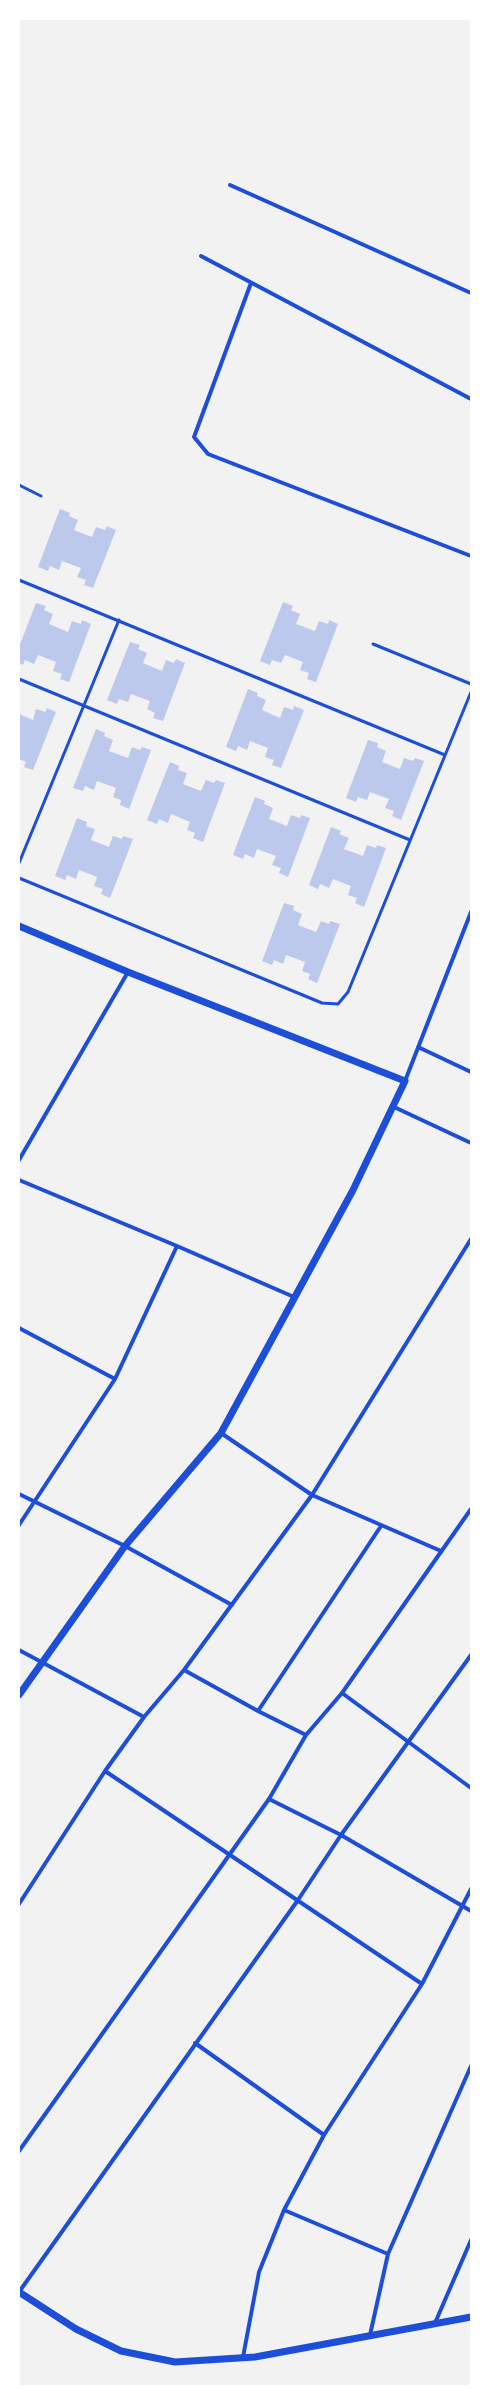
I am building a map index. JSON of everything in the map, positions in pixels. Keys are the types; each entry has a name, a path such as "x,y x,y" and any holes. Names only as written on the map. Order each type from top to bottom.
{"street":[{"path":"230,185 471,293"},
{"path":"201,256 471,399"},
{"path":"251,283 194,437 208,454 471,556"},
{"path":"19,1695 125,1546 221,1433 353,1190 394,1107 471,912"},
{"path":"19,926 128,972 405,1081"},
{"path":"19,1160 128,972"},
{"path":"418,1047 471,1072"},
{"path":"394,1107 471,1143"},
{"path":"19,1180 294,1297"},
{"path":"19,1904 105,1772 144,1717 184,1670 312,1495 471,1239"},
{"path":"19,1525 115,1379 177,1246"},
{"path":"19,1328 115,1379"},
{"path":"221,1433 312,1495 441,1552"},
{"path":"19,1494 33,1503 125,1546 232,1605"},
{"path":"19,2151 229,1853 269,1799 306,1735 342,1693 471,1509"},
{"path":"258,1711 381,1526"},
{"path":"19,1650 144,1717"},
{"path":"471,1655 341,1835 298,1900 19,2292 76,2329 121,2351 175,2362 243,2357 471,2317"},
{"path":"184,1670 258,1711 306,1735"},
{"path":"342,1693 471,1788"},
{"path":"105,1772 229,1853 422,1984"},
{"path":"269,1799 341,1835 471,1911"},
{"path":"243,2357 259,2272 284,2210 324,2135 422,1984 471,1889"},
{"path":"195,2043 324,2135"},
{"path":"370,2335 388,2254 471,2066"},
{"path":"284,2210 388,2254"},
{"path":"435,2324 471,2240"}],"lane":[{"path":"19,485 42,496"},
{"path":"19,580 445,755"},
{"path":"19,863 118,620"},
{"path":"372,644 471,684"},
{"path":"19,679 410,840"},
{"path":"19,878 322,1003 338,1004 348,992 471,692"}],"building":[{"path":"60,509 70,513 69,516 78,520 74,530 92,537 96,527 105,530 107,526 116,530 93,588 84,585 86,580 77,577 81,568 62,561 59,570 50,566 48,571 38,567"},
{"path":"283,602 293,606 291,610 300,614 296,624 315,631 319,621 328,624 329,620 338,624 316,682 307,679 309,673 300,670 303,662 285,655 281,663 272,660 270,665 260,661"},
{"path":"36,603 46,606 44,610 53,614 49,624 68,632 72,621 81,624 82,620 91,624 69,682 60,679 62,674 53,671 56,662 38,655 34,664 25,660 23,665 19,663 19,647"},
{"path":"130,642 140,645 138,649 147,653 143,663 162,671 166,660 174,663 176,659 185,663 163,721 153,718 155,713 147,709 150,701 131,694 128,702 119,699 117,704 107,700"},
{"path":"248,689 258,693 257,696 266,700 262,710 280,718 284,707 293,710 294,706 304,710 281,768 272,765 274,760 265,757 268,748 250,741 247,750 238,746 236,751 226,747"},
{"path":"47,708 56,712 33,770 24,767 26,762 19,759 19,714 33,720 36,709 45,712"},
{"path":"96,729 105,733 104,736 113,740 109,751 128,758 132,747 140,750 142,747 151,750 129,809 120,805 121,800 113,797 116,788 97,781 94,790 85,786 83,791 73,788"},
{"path":"368,740 378,743 377,747 386,751 382,762 400,769 404,758 413,761 415,758 424,761 401,820 392,816 394,811 385,808 389,799 370,792 367,800 358,797 356,802 346,798"},
{"path":"170,762 179,766 178,770 187,773 183,784 201,791 206,780 214,783 216,780 225,783 203,842 193,838 195,833 187,830 190,822 171,814 168,823 159,819 157,824 147,820"},
{"path":"255,797 265,801 264,804 273,808 269,819 287,826 291,815 300,818 301,815 310,818 288,877 279,873 281,868 272,865 276,856 257,849 254,858 245,854 243,859 233,855"},
{"path":"77,818 87,822 86,826 95,829 91,840 109,847 113,836 122,839 123,836 133,839 110,898 101,894 103,889 94,886 97,877 79,870 76,879 67,875 65,880 55,876"},
{"path":"331,827 341,831 339,834 349,838 344,849 363,856 367,845 376,848 377,845 386,848 364,907 355,903 357,898 348,895 351,886 333,879 329,888 320,884 318,889 309,885"},
{"path":"284,903 294,906 293,910 302,914 298,925 316,932 321,921 329,924 330,921 340,924 317,983 308,979 310,974 302,971 305,962 286,955 283,964 274,960 272,965 262,961"}]}
